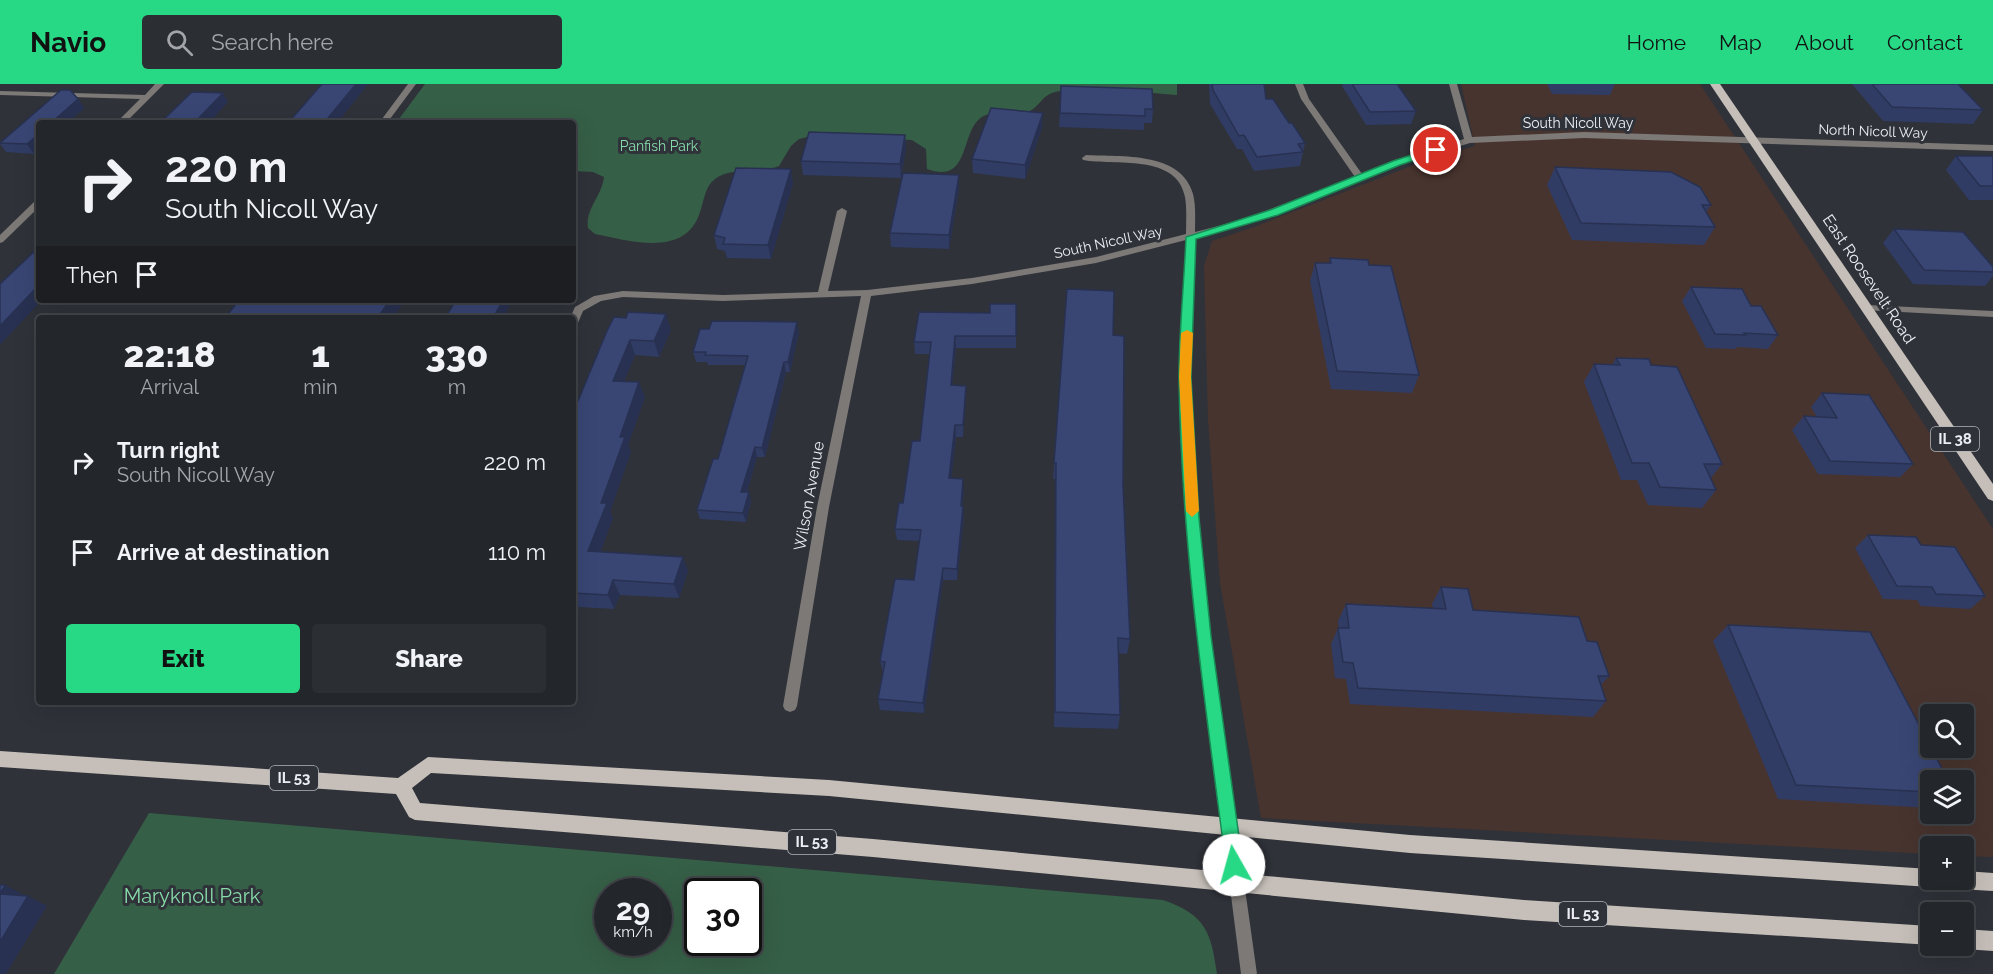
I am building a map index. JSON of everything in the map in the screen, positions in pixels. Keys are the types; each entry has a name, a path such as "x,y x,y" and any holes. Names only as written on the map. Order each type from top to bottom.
{"main road":[{"name":"East Roosevelt Road","path":"1715,84 1993,495"},
{"name":"IL 53","path":"0,759 400,786 415,811 873,848 1524,910 1920,935"},
{"path":"400,786 428,765 565,771 829,788 1433,846 1920,877"},
{"path":"1974,881 1993,882"},
{"path":"1974,939 1993,940"}],"street":[{"path":"123,120 160,84"},
{"path":"385,120 412,84"},
{"path":"1299,84 1305,99 1360,178"},
{"path":"1453,84 1469,140"},
{"path":"0,93 146,98"},
{"name":"South Nicoll Way","path":"576,316 579,309 598,298 623,294 723,298 867,293 1032,272 1096,260 1191,237 1274,212 1396,163 1469,140 1584,135 1753,141"},
{"name":"North Nicoll Way","path":"1753,141 1993,148"},
{"path":"1086,158 1153,163 1175,172 1187,186 1191,237 1185,377 1193,527 1204,636 1249,974"},
{"path":"0,240 36,205"},
{"path":"822,295 842,211"},
{"name":"Wilson Avenue","path":"790,706 823,507 867,293"},
{"path":"1868,308 1993,314"}],"shaded area":[{"path":"1461,84 1700,84 1993,529 1993,857 1974,856 1974,836 1920,836 1920,853 1261,818 1220,583 1208,420 1204,266 1212,241 1424,161 1475,146"}],"green space":[{"name":"Panfish Park","path":"425,84 1177,84 1177,95 1131,91 1063,91 1045,97 1027,112 986,115 977,121 959,162 952,169 942,172 927,169 926,149 912,140 812,136 799,139 791,146 779,166 763,170 738,171 715,179 707,190 693,226 683,236 655,243 595,234 588,228 589,215 604,177 593,172 576,171 576,120 398,120"},
{"name":"Maryknoll Park","path":"149,813 1163,900 1189,912 1204,927 1209,936 1217,974 54,974"}],"building":[{"path":"322,84 356,84 326,120 291,120"},
{"path":"1212,84 1264,84 1266,99 1273,99 1305,143 1298,144 1303,152 1257,157 1244,135 1239,136 1213,90"},
{"path":"1352,84 1397,84 1416,111 1370,112"},
{"path":"1872,84 1958,84 1983,110 1892,107"},
{"path":"1061,86 1152,89 1153,109 1145,109 1145,116 1060,113"},
{"path":"61,90 70,90 78,99 54,120 36,120 36,136 27,144 0,143"},
{"path":"192,92 223,93 197,120 163,120"},
{"path":"991,108 1043,113 1025,165 972,159"},
{"path":"809,132 905,135 900,164 801,161"},
{"path":"1956,156 1993,156 1993,186 1980,186"},
{"path":"1555,167 1671,172 1700,187 1711,205 1702,205 1715,227 1581,223"},
{"path":"736,168 791,169 768,245 723,244 725,238 714,235"},
{"path":"903,173 959,175 949,235 890,233"},
{"path":"1894,229 1963,232 1993,267 1993,272 1924,270"},
{"path":"36,250 36,288 0,326 0,284"},
{"path":"1330,258 1368,260 1369,265 1391,266 1419,375 1337,371 1315,263 1331,263"},
{"path":"1691,287 1742,289 1751,306 1761,306 1778,335 1715,334"},
{"path":"1067,289 1114,291 1113,335 1124,336 1123,486 1130,639 1118,638 1120,715 1055,712 1056,463 1054,463"},
{"path":"237,303 388,303 380,315 227,315"},
{"path":"454,303 501,303 495,315 447,315"},
{"path":"990,304 1016,304 1016,336 955,336 951,385 966,386 963,425 955,425 949,478 963,479 961,506 963,506 957,569 943,568 923,703 878,699 885,662 880,661 895,579 914,580 921,530 895,529 899,503 903,503 912,441 920,441 931,342 914,342 919,312 990,313"},
{"path":"628,312 666,314 654,341 630,340 613,381 639,382 620,437 625,437 601,503 607,503 588,551 683,557 674,584 613,580 608,595 576,593 576,406 614,317 626,318"},
{"path":"712,321 797,322 788,362 784,362 762,448 755,447 741,492 749,492 743,513 697,510 713,459 718,459 748,356 705,355 706,352 693,352 700,329 709,329"},
{"path":"1616,358 1649,359 1651,365 1677,367 1722,464 1704,464 1716,490 1660,487 1649,463 1632,463 1594,364 1620,365"},
{"path":"1822,393 1869,395 1913,464 1830,461 1804,416 1837,418"},
{"path":"1868,535 1916,537 1921,545 1955,547 1985,596 1936,594 1932,587 1897,586"},
{"path":"1441,587 1468,589 1473,610 1579,617 1587,641 1597,642 1609,676 1598,676 1606,701 1358,688 1353,663 1343,662 1338,628 1349,628 1346,604 1446,609"},
{"path":"1728,625 1870,632 1920,727 1920,758 1936,758 1943,770 1920,770 1920,791 1796,785"},
{"path":"0,894 28,896 0,942"}],"slow traffic":[{"path":"1187,333 1185,377 1192,511"}],"route":[{"path":"1234,865 1204,636 1193,518 1185,377 1191,237 1274,212 1396,163 1436,150"}]}
